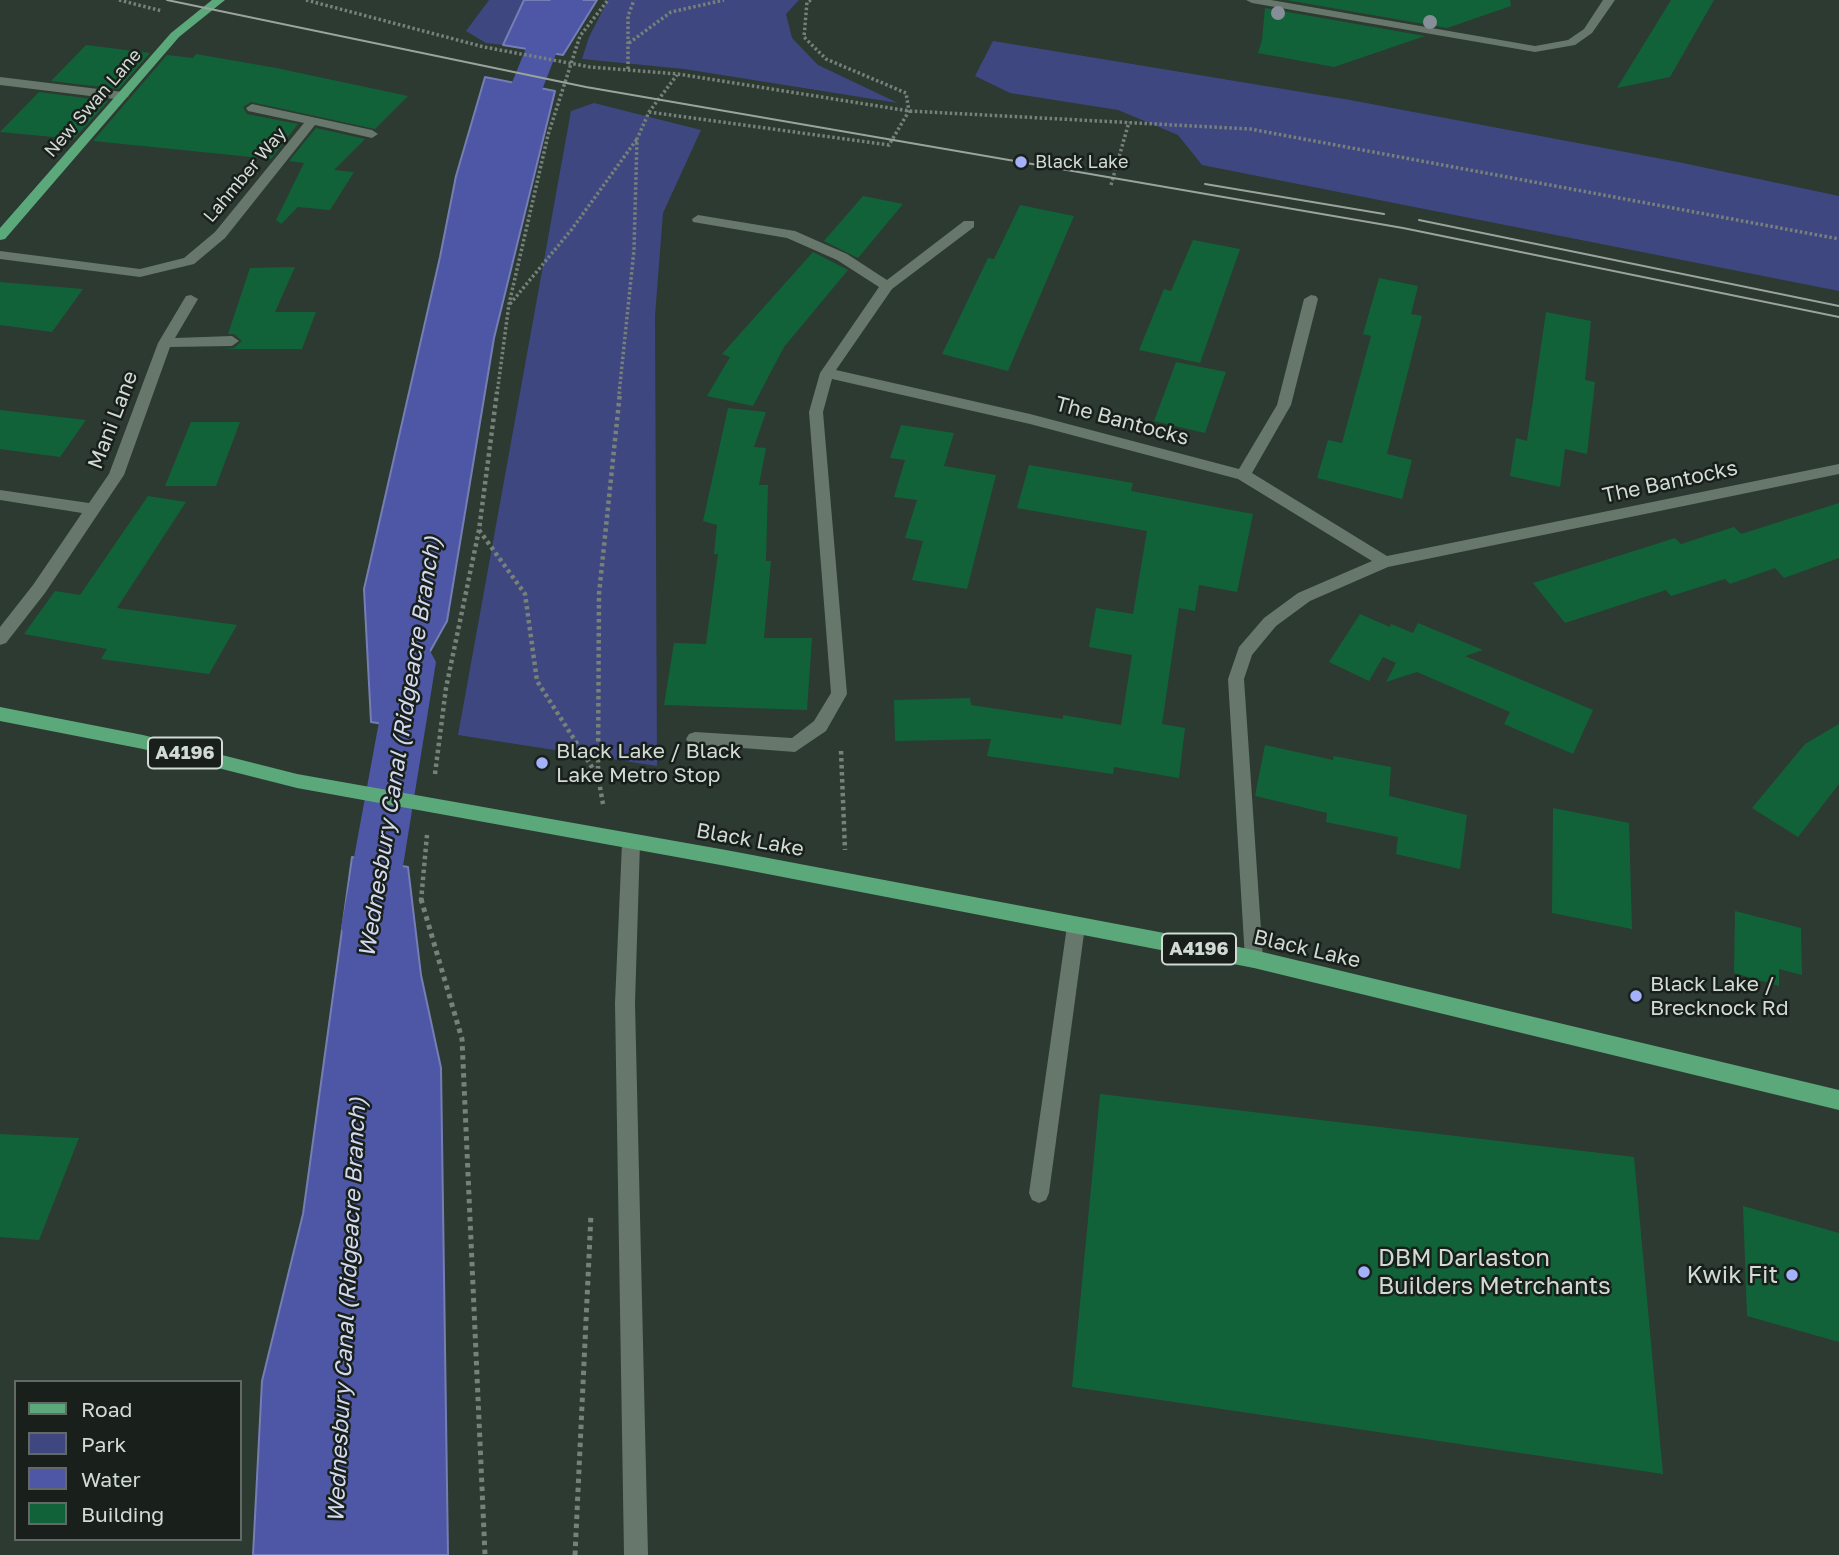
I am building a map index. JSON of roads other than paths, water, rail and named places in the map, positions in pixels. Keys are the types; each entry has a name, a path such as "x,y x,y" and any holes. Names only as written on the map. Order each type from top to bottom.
{"main road":[{"name":"New Swan Lane","path":"0,236 175,35 219,0"},
{"name":"Black Lake","path":"0,714 143,741 297,781 1254,959 1839,1100"}],"street":[{"path":"1252,0 1535,49 1571,43 1587,31 1609,0"},
{"path":"0,81 123,96"},
{"name":"Lahmber Way","path":"252,108 372,134"},
{"name":"Lahmber Way","path":"0,255 140,273 189,261 220,235 312,121"},
{"path":"698,219 790,234 842,257 887,286"},
{"path":"695,739 795,745 820,726 839,694 816,412 827,373 887,286 969,224"},
{"name":"Mani Lane","path":"0,639 39,589 116,475 165,343 191,299"},
{"path":"1243,475 1284,405 1311,299"},
{"path":"165,343 232,341"},
{"name":"The Bantocks","path":"827,373 1030,419 1243,475 1385,562"},
{"name":"The Bantocks","path":"1254,959 1236,679 1245,652 1270,622 1304,597 1385,562 1839,469"},
{"path":"0,495 94,509"},
{"path":"631,843 625,1003 636,1555"},
{"path":"1039,1194 1076,926"}],"water":[{"path":"524,0 597,0 563,55 503,45"},
{"path":"485,77 555,91 494,338 447,621 423,664 421,730 371,722 364,589 456,176"},
{"path":"352,857 408,867 421,975 441,1068 448,1555 253,1555 262,1381 303,1214"}],"waterway":[{"name":"Wednesbury Canal (Ridgeacre Branch)","path":"502,149 551,26 567,0"},
{"name":"Wednesbury Canal (Ridgeacre Branch)","path":"367,928 413,662"}],"tram line":[{"path":"167,0 586,87 1403,228 1839,317"},
{"path":"1205,184 1384,214"},
{"path":"1419,220 1839,306"}],"place":[{"name":"Black Lake","path":"1021,162"},
{"name":"Black Lake / Black Lake Metro Stop","path":"542,763"},
{"name":"Black Lake / Brecknock Rd","path":"1636,996"},
{"name":"DBM Darlaston Builders Metrchants","path":"1364,1272"},
{"name":"Kwik Fit","path":"1792,1275"}]}
